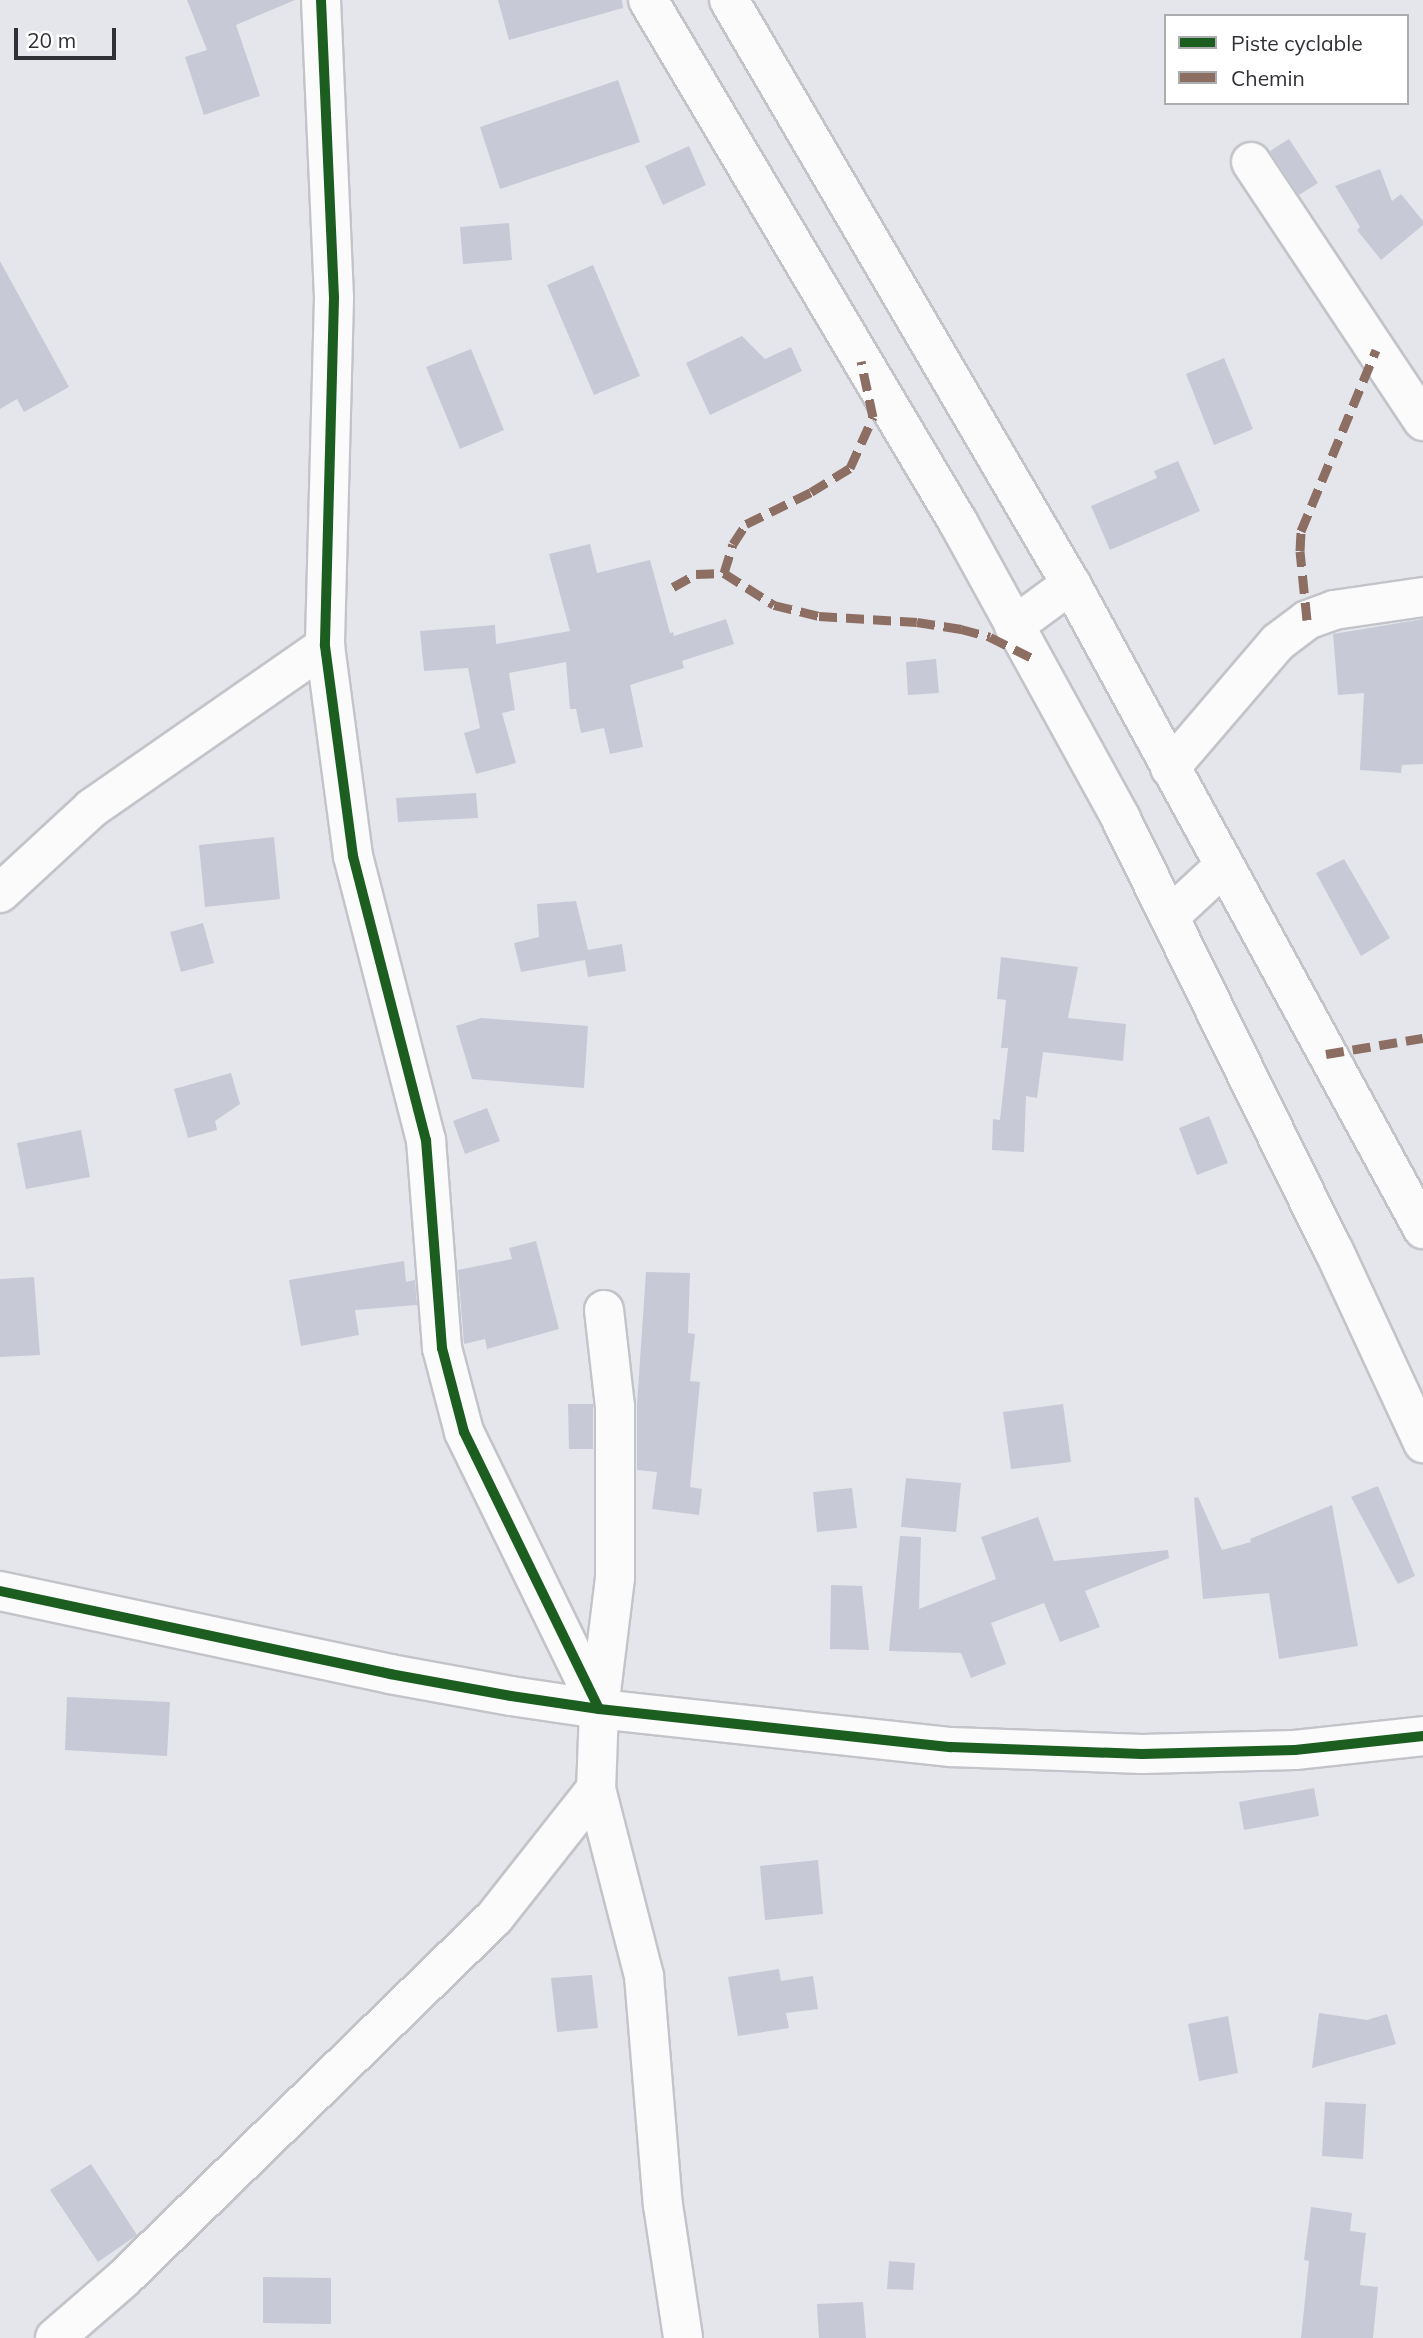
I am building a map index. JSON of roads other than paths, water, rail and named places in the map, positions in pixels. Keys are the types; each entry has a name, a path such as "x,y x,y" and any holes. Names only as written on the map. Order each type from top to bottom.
{"street":[{"path":"321,0 334,298 324,646 353,856 426,1140 442,1348 464,1432 599,1709"},
{"path":"648,0 958,522 1171,915 1334,1251 1423,1443"},
{"path":"729,0 1071,584 1423,1229"},
{"path":"1251,162 1423,421"},
{"path":"1014,626 1071,584"},
{"path":"1170,768 1278,642 1307,620 1334,610 1423,597"},
{"path":"0,893 92,807 324,646"},
{"path":"1171,915 1224,866"},
{"path":"604,1310 615,1406 615,1578 599,1709 596,1789 644,1976 663,2204 683,2338"},
{"path":"0,1591 390,1674 599,1709 951,1747 1142,1754 1295,1750 1423,1736"},
{"path":"55,2338 123,2279 494,1918 596,1789"}]}
